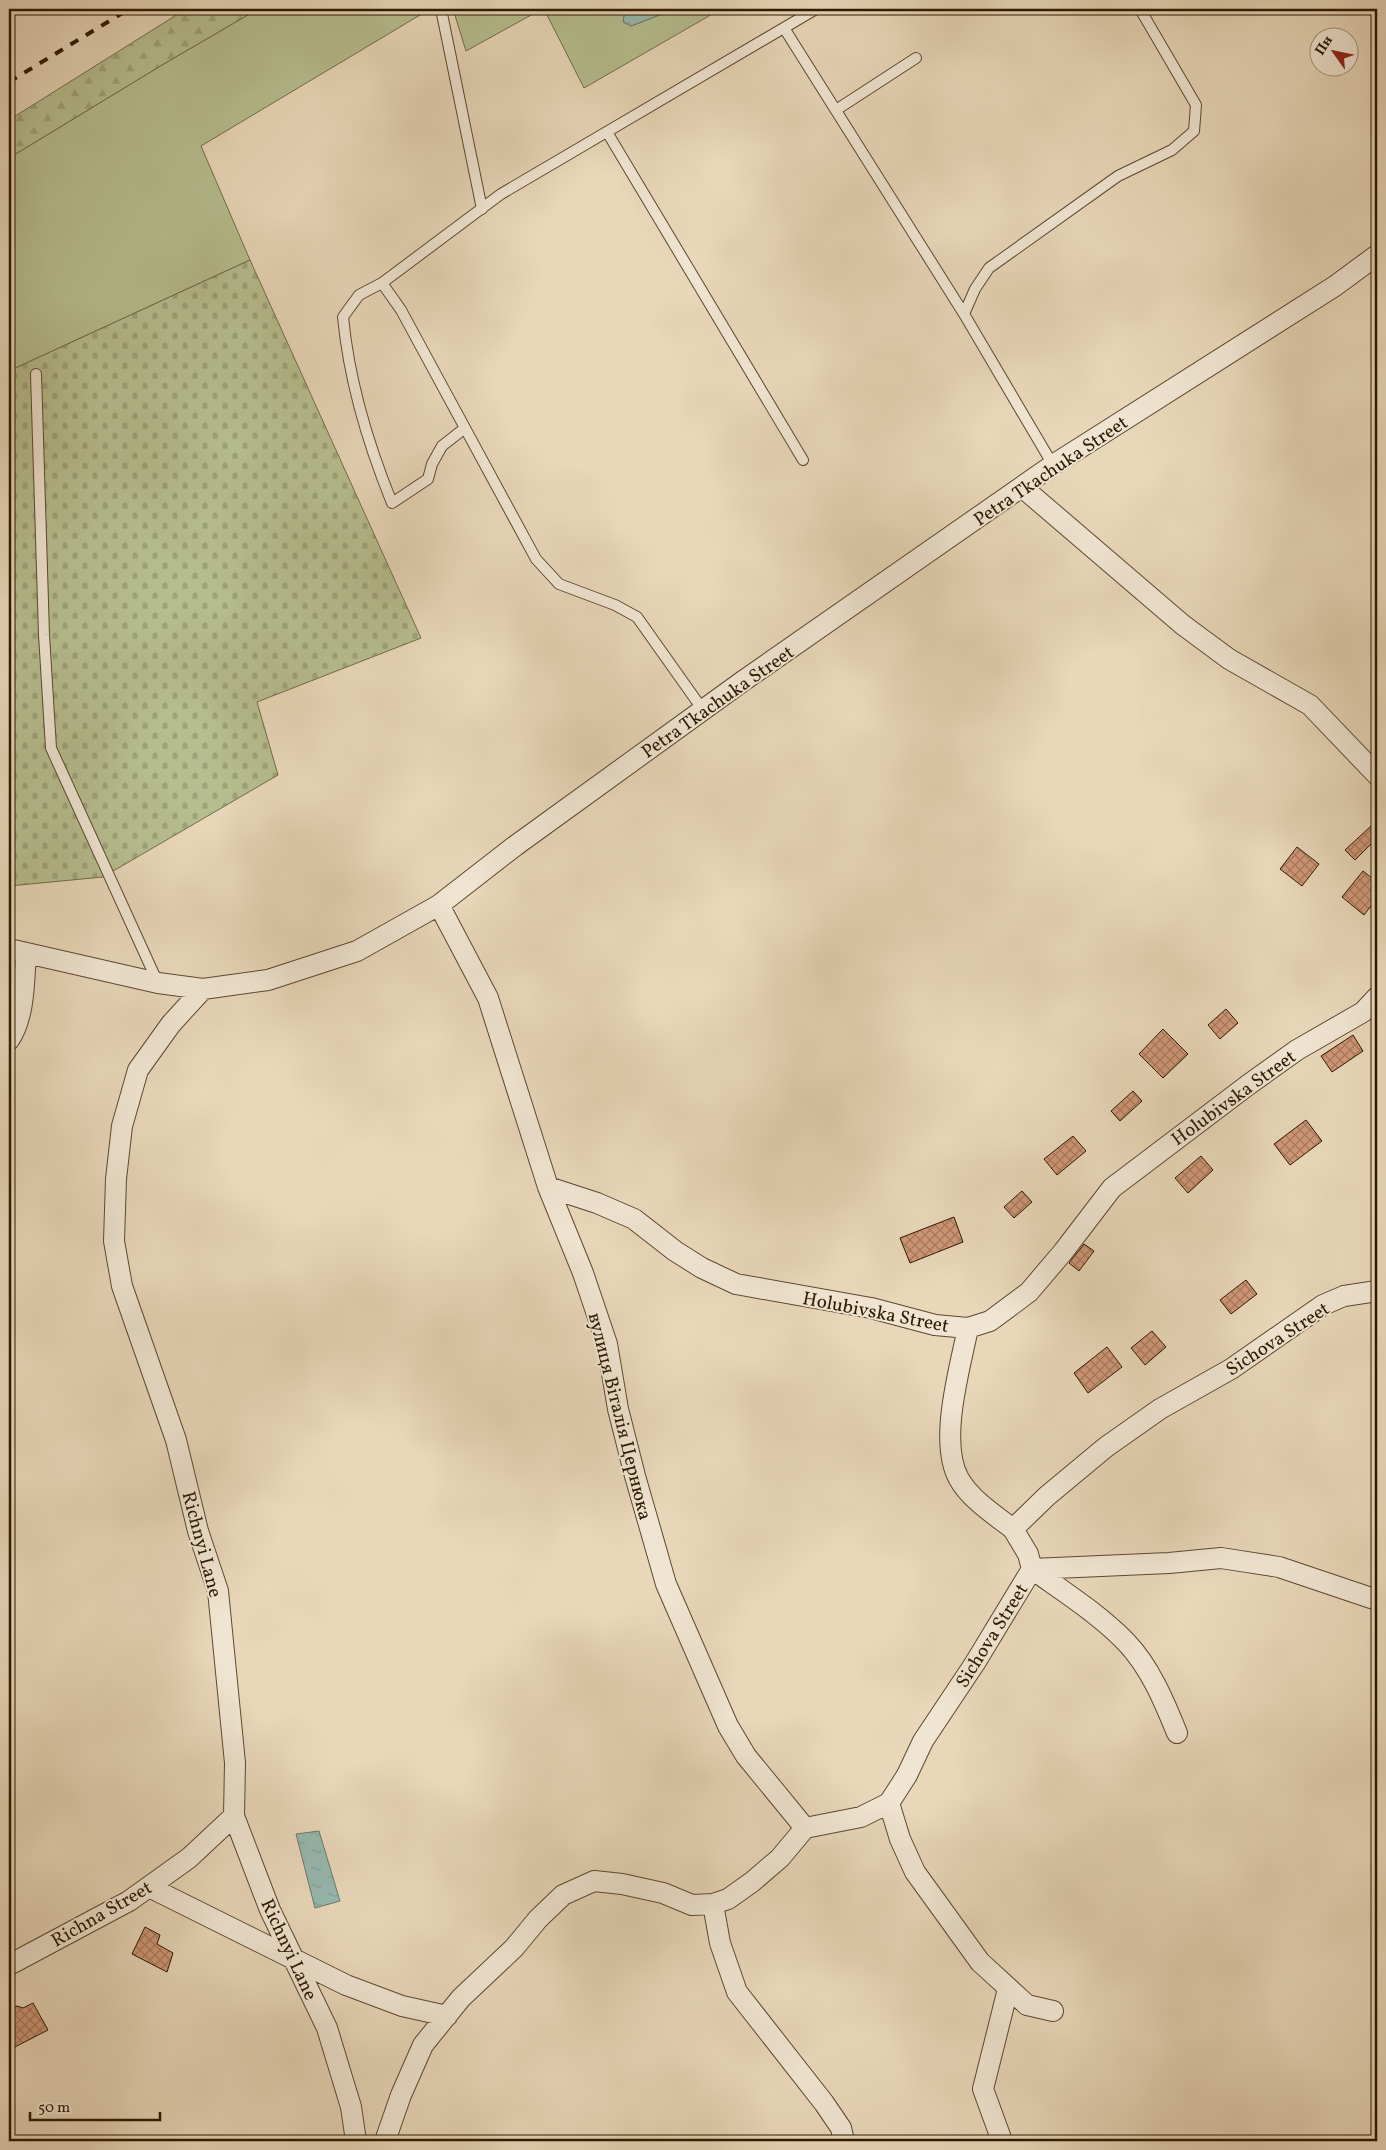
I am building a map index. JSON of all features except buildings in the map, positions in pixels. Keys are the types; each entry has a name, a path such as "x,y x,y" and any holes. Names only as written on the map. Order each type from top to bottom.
{"street":[{"name":"Petra Tkachuka Street","path":"17,951 158,983 203,989 268,980 357,951 439,905 515,846 703,710 1053,465 1335,286 1377,255"},
{"path":"1022,487 1183,625 1229,659 1310,705 1377,775"},
{"name":"вулиця Віталія Цернюка","path":"439,905 488,998 548,1188 583,1273 607,1344 618,1409 634,1476 670,1593 728,1726 746,1756 806,1828"},
{"path":"9,1040 13,1034 23,999 17,951"},
{"name":"Richnyi Lane","path":"203,989 172,1024 138,1070 121,1135 116,1179 114,1241 122,1286 176,1440 198,1531 218,1591 235,1763 234,1816 270,1910 327,2028 351,2107 356,2141"},
{"name":"Holubivska Street","path":"548,1188 597,1202 634,1219 696,1264 736,1284 871,1308 934,1325 968,1328 990,1321 1029,1292 1063,1252 1112,1188 1248,1085 1297,1050 1363,1012 1377,997"},
{"name":"Sichova Street","path":"889,1803 907,1775 923,1741 975,1663 1032,1569 1028,1554 1013,1529 1047,1496 1106,1447 1160,1409 1231,1369 1323,1305 1344,1296 1377,1292"},
{"path":"968,1328 953,1399 951,1439 953,1462 959,1479 971,1495 1013,1529"},
{"path":"1032,1569 1168,1564 1222,1558 1278,1567 1377,1600"},
{"path":"1032,1569 1096,1615 1127,1643 1146,1668 1163,1698 1177,1733"},
{"path":"385,2141 401,2095 423,2045 461,1998 514,1948 538,1919 562,1895 594,1881 622,1884 663,1894 692,1905 713,1904 728,1899 752,1882 780,1858 806,1828 861,1817 889,1803 900,1838 915,1872 980,1962 1027,2006 1053,2011"},
{"name":"Richna Street","path":"9,1965 129,1901 189,1858 234,1816"},
{"path":"149,1887 296,1962 346,1985 402,2006 447,2016"},
{"path":"713,1904 720,1943 737,1992 824,2102 841,2128 844,2141"},
{"path":"1002,2141 983,2089 1008,1989"}],"lane":[{"path":"441,9 482,209"},
{"path":"465,428 442,446 432,464 428,479 392,503 378,468 361,410 345,343 342,317 359,295 382,283 501,194 816,9"},
{"path":"964,314 975,289 989,268 1118,176 1172,150 1194,131 1196,106 1140,9"},
{"path":"784,28 964,314 1053,465"},
{"path":"836,110 916,58"},
{"path":"607,132 803,460"},
{"path":"382,283 401,310 536,559 560,584 615,605 637,617 703,710"},
{"path":"36,374 44,635 51,748 158,983"}],"green space":[{"path":"186,9 258,9 9,158 9,120"},
{"path":"258,9 430,9 201,146 250,260 9,371 9,158"},
{"path":"453,9 542,9 466,51"},
{"path":"544,9 630,9 624,16 631,26 675,9 721,9 584,88"},
{"path":"250,260 421,638 257,702 278,775 103,877 9,886 9,371"}],"water":[{"path":"630,9 675,9 631,26 623,22 624,16"},
{"path":"319,1831 340,1901 315,1908 296,1834"}],"railway":[{"path":"9,82 129,9"}]}
